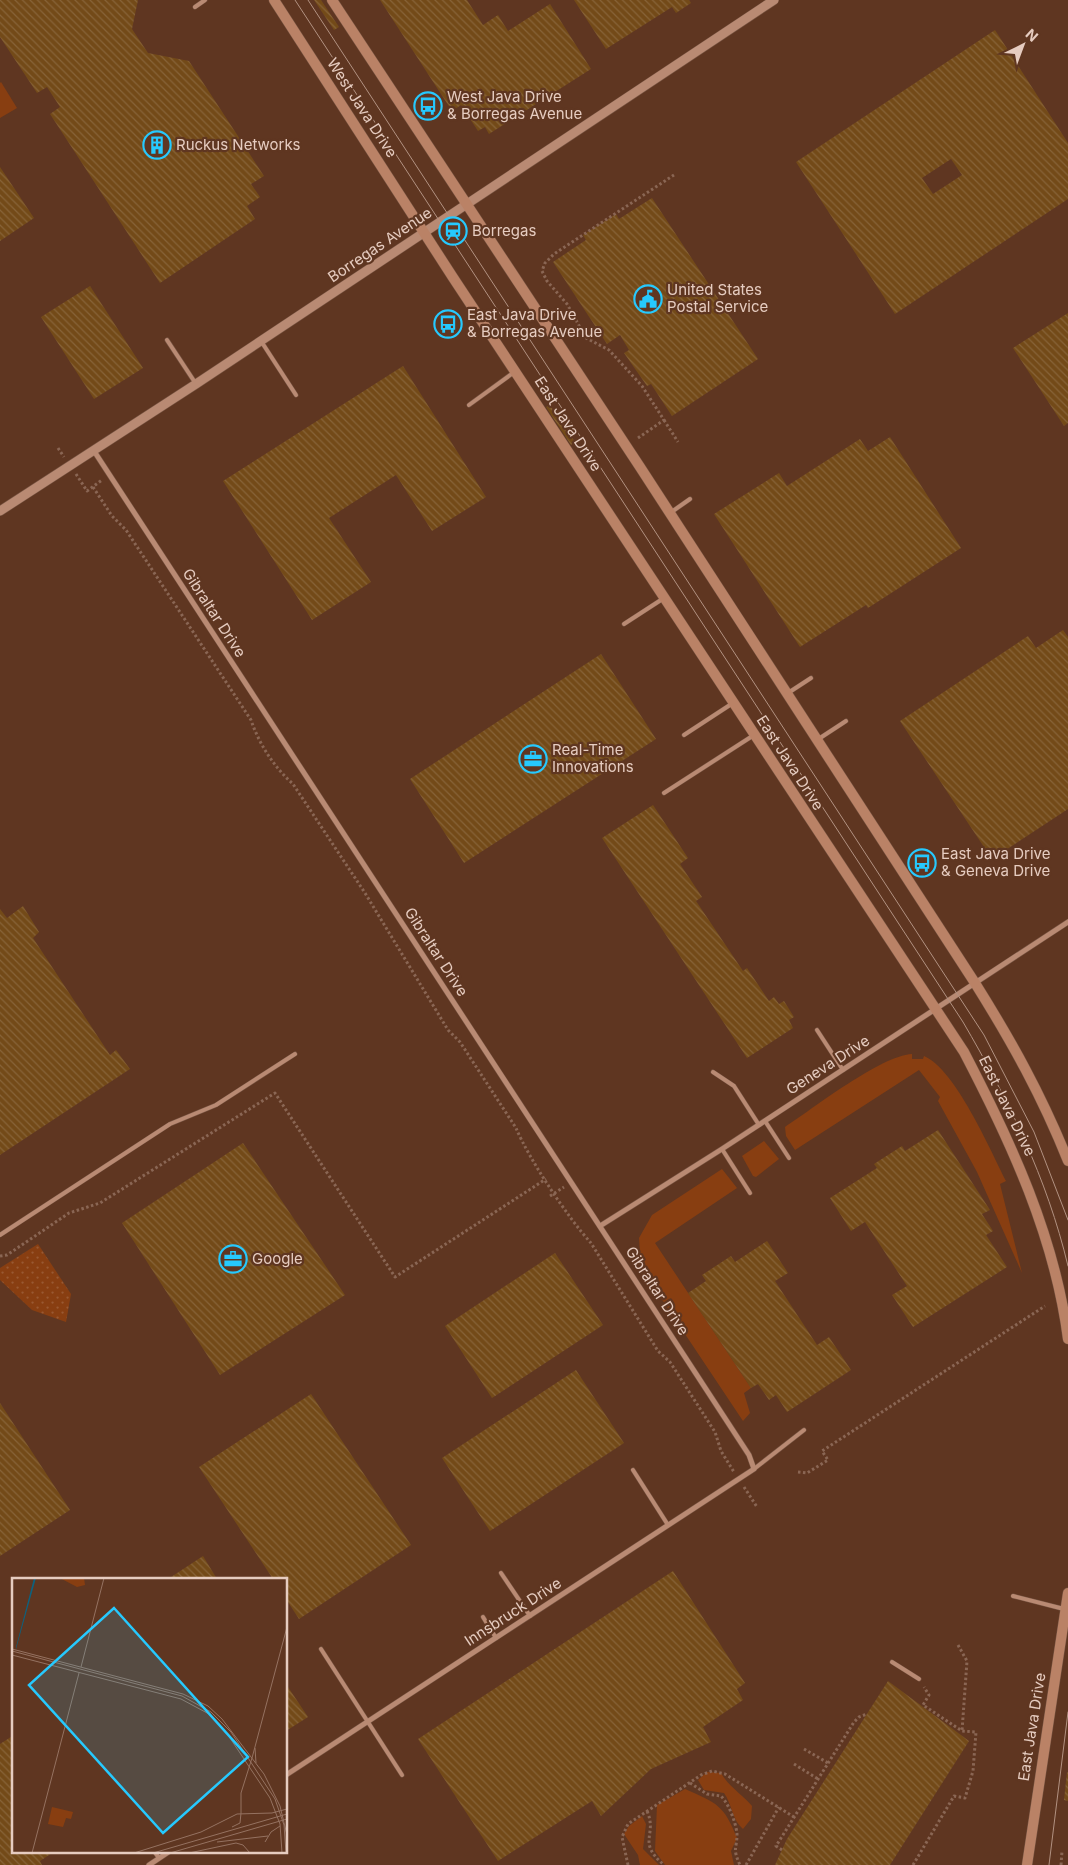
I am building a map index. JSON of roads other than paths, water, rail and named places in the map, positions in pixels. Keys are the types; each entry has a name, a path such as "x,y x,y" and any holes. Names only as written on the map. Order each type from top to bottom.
{"main road":[{"name":"West Java Drive","path":"274,0 424,232"},
{"path":"332,0 670,513 975,983 1004,1029 1045,1105 1068,1161"},
{"name":"East Java Drive","path":"424,232 964,1052 1026,1181 1050,1254 1068,1338"},
{"name":"East Java Drive","path":"1027,1865 1068,1593"}],"street":[{"name":"Borregas Avenue","path":"0,511 196,384 763,3 774,0"},
{"name":"Gibraltar Drive","path":"94,451 749,1455 754,1468"},
{"name":"Geneva Drive","path":"600,1226 759,1125 1068,922"},
{"name":"Innsbruck Drive","path":"288,1774 754,1468"},
{"path":"148,1865 168,1852"}],"lane":[{"path":"195,7 205,0"},
{"path":"167,340 196,384"},
{"path":"260,341 296,395"},
{"path":"469,405 515,372"},
{"path":"670,513 690,499"},
{"path":"624,624 664,598"},
{"path":"787,694 811,678"},
{"path":"684,735 734,703"},
{"path":"817,740 846,721"},
{"path":"664,794 754,735"},
{"path":"817,1030 843,1070"},
{"path":"0,1235 170,1124 216,1105 295,1054"},
{"path":"713,1072 734,1086 759,1125"},
{"path":"765,1121 789,1158"},
{"path":"722,1149 750,1193"},
{"path":"754,1468 804,1430"},
{"path":"633,1470 668,1525"},
{"path":"501,1573 530,1616"},
{"path":"1013,1596 1065,1610"},
{"path":"482,1617 496,1639"},
{"path":"321,1650 402,1775"},
{"path":"892,1662 919,1679"},
{"path":"155,1852 159,1858"}],"tram line":[{"path":"295,0 963,1022 995,1080 1037,1170 1049,1202 1068,1266"},
{"path":"308,0 984,1035 1034,1132 1068,1220"},
{"path":"1049,1865 1068,1712"}],"place":[{"name":"West Java Drive & Borregas Avenue","path":"428,106"},
{"name":"Ruckus Networks","path":"157,145"},
{"name":"Borregas","path":"453,231"},
{"name":"United States Postal Service","path":"648,299"},
{"name":"East Java Drive & Borregas Avenue","path":"448,324"},
{"name":"Real-Time Innovations","path":"533,759"},
{"name":"East Java Drive & Geneva Drive","path":"922,863"},
{"name":"Google","path":"233,1259"}]}
